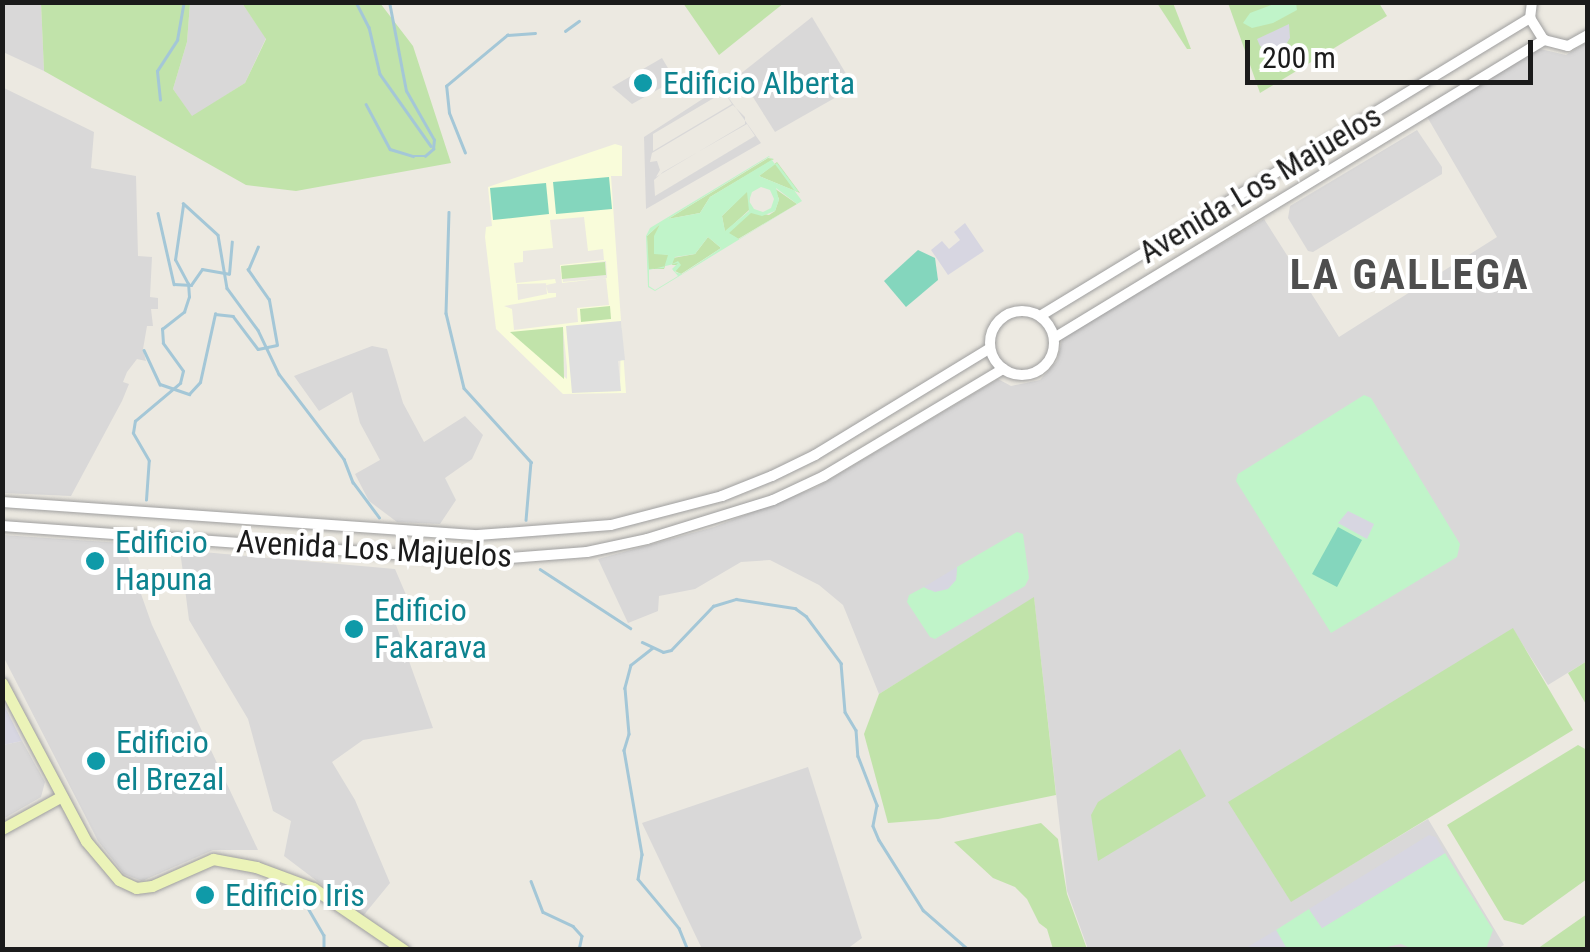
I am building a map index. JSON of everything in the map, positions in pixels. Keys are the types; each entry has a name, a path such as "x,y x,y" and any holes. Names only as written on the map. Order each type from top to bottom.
{"main road":[{"path":"2,683 100,859 129,886 152,886 213,859 256,867 313,888 404,950"},
{"path":"2,829 62,796"}],"street":[{"path":"1532,2 1530,18 1544,40 1568,46 1588,35"},
{"name":"Avenida Los Majuelos","path":"1040,316 1530,18"},
{"name":"Avenida Los Majuelos","path":"1054,338 1544,40"},
{"path":"1019,310 1040,316 1054,338 1050,360 1026,375 1003,369 990,348 994,326 1004,316 1019,310"},
{"name":"Avenida Los Majuelos","path":"2,502 362,530 542,533 633,522 707,500 815,455 990,348"},
{"name":"Avenida Los Majuelos","path":"2,526 362,553 510,558 587,552 734,515 824,476 1003,369"},
{"path":"362,530 362,553"}],"shaded area":[{"path":"3,3 41,3 44,71 3,52"},
{"path":"190,3 242,3 266,38 245,83 192,117 173,89 187,42"},
{"path":"812,17 854,87 775,132 739,75"},
{"path":"1289,24 1290,38 1283,49 1271,52 1260,46 1257,39"},
{"path":"1587,42 1587,661 1548,685 1513,629 1291,901 1428,819 1504,945 1497,949 1088,949 1067,891 1034,598 879,694 843,605 819,585 770,560 741,562 695,589 659,596 658,611 628,623 598,559 714,527 817,487 998,379 1011,386 1040,380 1057,361 1063,336 1264,219 1339,337 1497,237 1426,115 1536,48 1566,55"},
{"name":"Edificio Alberta","path":"662,58 675,80 632,104 612,87"},
{"path":"2,87 94,132 91,168 136,176 138,256 152,257 150,297 158,298 158,309 151,309 153,326 147,326 143,349 146,361 137,359 127,372 123,382 129,384 122,401 71,496 3,493"},
{"path":"721,87 736,108 733,105 652,153 650,162 657,161 660,170 654,180 655,196 755,136 747,124 698,152 745,121 761,143 646,209 644,137","holes":["724,92 732,104 653,151 653,134"]},
{"path":"1417,130 1442,167 1442,174 1313,252 1308,251 1288,218 1290,206"},
{"path":"615,144 622,146 622,176 611,176 626,393 563,394 496,329 485,237 486,227 492,226 488,187","holes":["584,217 588,251 603,249 604,260 560,265 562,283 602,278 563,282 561,266 606,261 609,305 577,308 578,322 514,330 512,309 504,306 556,297 556,293 548,293 546,286 547,294 518,300 517,284 556,283 555,279 516,283 514,263 523,262 523,251 553,248 550,220","621,321 620,391 572,392","563,328 567,379 522,340"]},
{"path":"965,223 984,251 948,275 931,250 942,241 949,249 960,240 954,232"},
{"path":"621,321 625,360 618,361 621,391 572,393 566,326"},
{"path":"372,346 387,349 403,403 424,442 465,416 483,435 472,459 445,478 456,500 440,524 397,522 369,501 355,474 380,460 360,423 352,392 319,411 294,376"},
{"path":"1348,511 1374,524 1367,539 1338,523"},
{"path":"2,535 123,543 152,625 258,850 213,850 142,881 124,874 98,841 3,656"},
{"path":"180,550 395,569 413,611 395,622 433,728 363,740 332,762 355,800 390,883 363,916 284,856 291,821 273,811 248,719 189,620"},
{"path":"957,567 956,580 948,589 935,592 924,587"},
{"path":"3,703 22,741 3,745"},
{"path":"22,741 45,782 41,797 3,819 3,745"},
{"path":"808,767 862,938 847,949 702,949 642,823"},
{"path":"1429,835 1436,837 1445,853 1322,928 1309,909"},
{"path":"1276,930 1287,949 1244,949"}],"green space":[{"path":"41,3 190,3 187,42 173,89 192,116 245,83 266,39 242,3 380,3 413,46 451,163 296,191 246,185 44,71"},
{"path":"683,3 784,3 719,55"},
{"path":"1157,3 1173,3 1191,49 1187,49"},
{"path":"1228,3 1379,3 1387,16 1260,93"},
{"path":"1277,3 1296,3 1297,10 1273,23 1252,28 1243,23 1250,13"},
{"path":"769,156 668,219 700,213 710,197 772,160 775,164 759,176 794,190 802,201 655,291 648,287 646,236 650,228","holes":["761,187 770,190 774,199 771,208 763,212 754,209 749,201 752,192","776,188 797,204 739,239 729,233 751,213 762,216 775,211 779,200","747,192 749,211 725,231 722,216","660,224 654,236 654,254 668,255 665,266 678,263 672,269 678,276 655,290 649,286 649,270 655,269 649,269 647,236","708,237 721,248 682,274 675,272 681,265 678,261 672,264 675,257 695,254"]},
{"path":"768,158 774,159 710,197 700,213 668,219"},
{"path":"777,162 800,193 759,176"},
{"path":"609,177 612,209 556,214 553,182"},
{"path":"546,183 549,214 493,220 490,188"},
{"path":"750,188 749,210 725,232 722,216"},
{"path":"774,188 797,204 738,239 728,233 751,212 769,215 775,211 779,199"},
{"path":"660,224 654,253 669,255 664,269 648,269 647,236"},
{"path":"708,237 721,248 681,274 673,270 680,265 672,265 673,258 695,254"},
{"path":"918,250 935,258 938,280 906,307 884,281"},
{"path":"605,262 606,275 562,279 561,266"},
{"path":"610,306 611,319 581,322 580,309"},
{"path":"563,327 564,379 510,332"},
{"path":"1364,395 1371,398 1460,544 1457,557 1331,633 1236,481 1238,474"},
{"path":"1338,527 1362,540 1337,587 1312,574"},
{"path":"1017,532 1023,534 1029,578 1025,586 935,639 930,637 907,602 909,595 924,587 929,590 956,580 957,567"},
{"path":"1034,597 1056,795 938,819 888,823 864,734 879,694"},
{"path":"1513,628 1573,730 1291,902 1228,802"},
{"path":"1587,661 1587,706 1568,673"},
{"path":"1578,745 1587,750 1587,879 1523,925 1504,920 1447,825"},
{"path":"1180,749 1206,796 1098,861 1091,815 1098,802"},
{"path":"1041,823 1058,839 1067,894 1087,949 1053,949 1047,929 1039,923 1027,899 1015,887 993,878 954,842"},
{"path":"1445,853 1493,930 1486,949 1413,949 1401,944 1372,950 1287,950 1276,930 1309,909 1322,928"},
{"path":"1587,914 1587,949 1537,949"}],"waterway":[{"path":"160,100 157,71 177,40 184,2"},
{"path":"356,2 369,27 380,74 431,146"},
{"path":"366,104 390,149 413,156 425,156 433,149 434,140 406,91 389,2"},
{"path":"565,31 579,21"},
{"path":"465,153 449,113 446,86 507,35 535,33"},
{"path":"183,203 218,235 227,288 258,330 279,374 344,459 353,482 379,517"},
{"path":"146,500 149,461 133,433 135,421 180,383 183,371 163,343 162,329 184,312 189,297 188,284 175,260 183,205"},
{"path":"449,212 446,313 464,388 531,462 526,520"},
{"path":"158,213 174,284 191,285 202,269 229,274 232,242"},
{"path":"144,350 160,384 189,394 200,382 215,314 233,316 258,349 277,345 269,300 248,270 258,247"},
{"path":"540,569 630,628"},
{"path":"642,642 663,652 671,650 713,606 736,599 795,608 806,616 841,663 845,712 856,730 858,756 877,805 873,826 879,840 923,910 969,950"},
{"path":"653,648 631,665 625,688 629,734 624,750 642,854 638,879 679,928 688,950"},
{"path":"531,881 543,912 573,926 582,936 579,950"},
{"path":"304,901 324,935 324,950"}],"place":[{"name":"Edificio Alberta","path":"643,83"},
{"name":"Edificio Hapuna","path":"95,561"},
{"name":"Edificio Fakarava","path":"354,629"},
{"name":"Edificio el Brezal","path":"96,761"},
{"name":"Edificio Iris","path":"205,895"}],"district":[{"name":"LA GALLEGA","path":"1410,275"}]}
